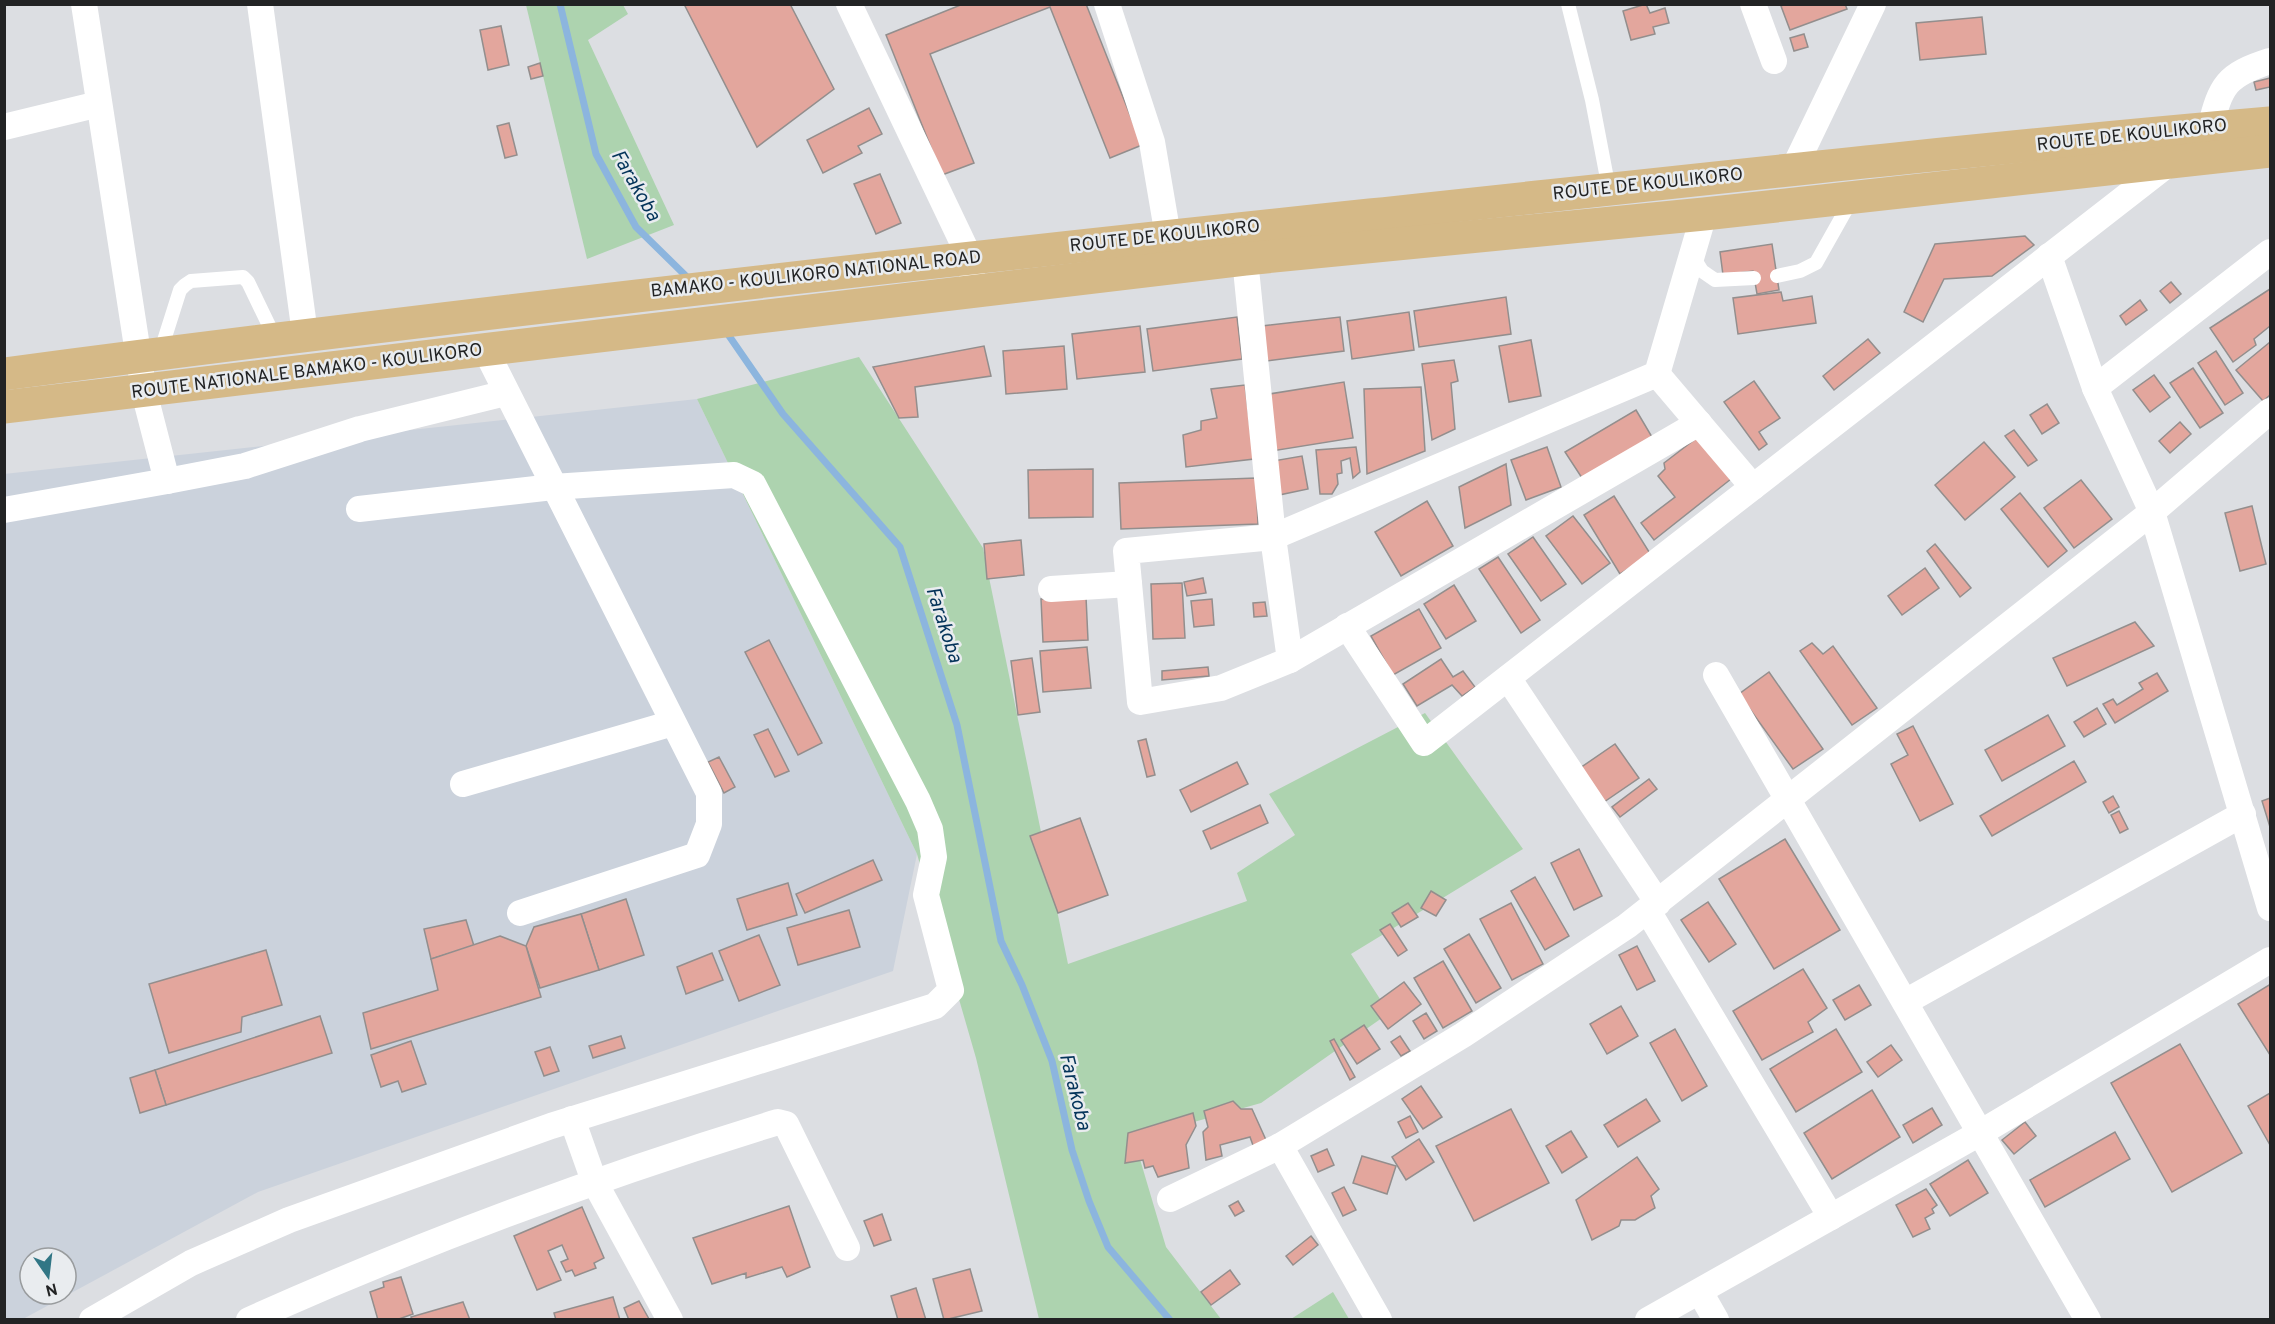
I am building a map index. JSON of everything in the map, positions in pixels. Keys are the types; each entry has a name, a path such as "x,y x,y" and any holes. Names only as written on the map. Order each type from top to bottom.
{"main road":[{"name":"ROUTE DE KOULIKORO","path":"1026,252 1609,189 2271,123"},
{"name":"ROUTE DE KOULIKORO","path":"974,293 1245,259 1704,214 2271,151"},
{"name":"BAMAKO - KOULIKORO NATIONAL ROAD","path":"606,299 1026,252"},
{"name":"BAMAKO - KOULIKORO NATIONAL ROAD","path":"609,336 974,293"},
{"name":"ROUTE NATIONALE BAMAKO - KOULIKORO","path":"4,374 290,336 606,299"},
{"name":"ROUTE NATIONALE BAMAKO - KOULIKORO","path":"4,407 609,336"}],"street":[{"path":"84,4 99,104 149,355 144,392 167,480"},
{"path":"260,4 290,336"},
{"path":"849,4 969,258 974,293"},
{"path":"1107,4 1152,142 1168,236"},
{"path":"1753,4 1774,61"},
{"path":"1793,170 1873,4"},
{"path":"2210,128 2218,96 2225,84 2253,67 2271,61"},
{"path":"4,127 99,104"},
{"path":"1347,626 1424,743 2168,164"},
{"path":"1657,374 1704,214"},
{"path":"2095,388 2271,252"},
{"path":"2049,256 2095,388 2152,512 2271,908"},
{"path":"1245,259 1274,537 1290,660"},
{"path":"486,351 709,793 709,824 697,855 520,913"},
{"path":"1657,374 1753,487"},
{"path":"1657,374 1274,537 1126,551 1140,702 1221,688 1290,660 1699,423"},
{"path":"4,510 245,466 360,429 506,393"},
{"path":"1170,1199 1280,1146 1463,1035 1653,907 2152,512 2271,411"},
{"path":"92,1320 191,1263 289,1220 572,1119 935,1006 951,990 926,895 934,857 930,830 918,801 753,484 734,475 553,487 359,509"},
{"path":"1051,589 1130,584"},
{"path":"1716,675 2088,1320"},
{"path":"1508,678 1653,907 1831,1217"},
{"path":"463,784 673,723"},
{"path":"1905,1002 2242,813"},
{"path":"1648,1320 1980,1133 2271,960"},
{"path":"572,1119 594,1182 670,1320"},
{"path":"249,1320 347,1276 594,1182 783,1122 847,1248"},
{"path":"1280,1146 1379,1320"},
{"path":"1700,1292 1716,1320"}],"lane":[{"path":"1568,4 1592,100 1609,189"},
{"path":"1777,276 1800,271 1816,263 1853,198"},
{"path":"1692,255 1702,271 1715,280 1754,278"},
{"path":"149,355 180,290 191,281 243,278 290,336"}],"shaded area":[{"path":"697,399 917,854 893,971 258,1192 78,1289 78,1246 18,1246 18,1306 47,1306 23,1319 5,1319 4,474"}],"green space":[{"path":"526,5 623,5 628,14 588,40 674,225 587,259"},
{"path":"859,357 983,548 1068,964 1247,901 1237,873 1295,835 1269,794 1425,713 1523,849 1351,954 1389,1013 1261,1103 1134,1139 1166,1247 1221,1319 1039,1319 976,1058 917,854 697,399"},
{"path":"1333,1292 1349,1319 1291,1319"}],"building":[{"path":"684,4 790,4 834,89 757,147"},
{"path":"963,4 1086,4 1142,145 1110,158 1050,7 930,54 974,163 942,175 886,35"},
{"path":"1646,4 1650,13 1665,8 1669,23 1653,27 1655,34 1631,40 1623,11"},
{"path":"1785,4 1845,4 1847,9 1790,30 1781,6"},
{"path":"1982,17 1986,54 1920,60 1916,23"},
{"path":"501,26 509,65 488,70 480,30"},
{"path":"1804,34 1808,47 1794,51 1790,38"},
{"path":"540,63 543,76 531,79 528,67"},
{"path":"2270,78 2270,87 2256,90 2254,82"},
{"path":"869,108 882,134 858,146 862,153 823,173 807,140"},
{"path":"509,123 517,155 505,158 497,126"},
{"path":"880,174 901,223 876,234 854,184"},
{"path":"2025,236 2034,245 1992,276 1944,279 1923,322 1904,312 1935,244"},
{"path":"1772,244 1779,290 1757,294 1753,271 1723,275 1720,252"},
{"path":"2171,282 2181,294 2170,303 2160,291"},
{"path":"2270,289 2270,326 2254,339 2256,345 2233,362 2210,328"},
{"path":"1781,292 1783,301 1812,296 1816,323 1738,334 1733,298"},
{"path":"1506,297 1511,334 1419,347 1414,311"},
{"path":"2140,300 2147,310 2126,325 2120,316"},
{"path":"1409,312 1414,350 1352,359 1347,321"},
{"path":"1237,317 1242,359 1153,371 1147,329"},
{"path":"1340,317 1344,351 1267,361 1262,326"},
{"path":"1140,326 1145,372 1077,379 1072,334"},
{"path":"1868,339 1880,353 1834,390 1823,376"},
{"path":"1531,340 1541,396 1509,402 1499,346"},
{"path":"2270,342 2270,395 2263,401 2236,370"},
{"path":"984,346 991,376 915,387 918,417 899,418 873,367"},
{"path":"1064,346 1067,389 1006,394 1003,351"},
{"path":"2216,351 2243,393 2225,405 2198,363"},
{"path":"1454,360 1458,381 1451,383 1455,429 1432,440 1422,364"},
{"path":"2193,368 2223,413 2200,428 2170,383"},
{"path":"2154,375 2170,397 2150,412 2133,390"},
{"path":"1754,381 1780,418 1759,432 1767,444 1759,450 1724,402"},
{"path":"1344,382 1353,438 1272,451 1263,395"},
{"path":"1245,385 1254,459 1186,467 1183,435 1201,430 1201,421 1217,418 1211,389"},
{"path":"1421,387 1425,451 1367,474 1364,389"},
{"path":"2047,404 2059,423 2042,434 2030,415"},
{"path":"1636,410 1652,437 1582,478 1565,452"},
{"path":"2180,422 2191,434 2170,453 2159,441"},
{"path":"2014,430 2037,460 2028,466 2005,436"},
{"path":"1698,437 1731,479 1654,540 1641,523 1675,497 1658,476 1665,469 1664,463"},
{"path":"1984,442 2015,477 1965,520 1935,485"},
{"path":"1356,447 1360,472 1353,478 1350,458 1341,461 1342,473 1337,474 1338,484 1332,494 1320,494 1316,450"},
{"path":"1547,447 1561,487 1526,500 1511,460"},
{"path":"1302,456 1308,489 1279,495 1273,461"},
{"path":"1506,464 1511,505 1465,528 1459,487"},
{"path":"1093,469 1093,517 1029,518 1028,470"},
{"path":"1256,478 1258,524 1121,529 1119,483"},
{"path":"2081,480 2112,519 2074,548 2044,508"},
{"path":"2020,493 2067,551 2048,567 2001,509"},
{"path":"1614,496 1651,555 1620,574 1584,515"},
{"path":"1427,501 1453,546 1401,576 1375,532"},
{"path":"2252,506 2266,564 2240,571 2225,513"},
{"path":"1573,516 1610,563 1582,584 1546,536"},
{"path":"1533,537 1566,584 1541,601 1508,554"},
{"path":"1021,540 1024,575 987,579 984,544"},
{"path":"1935,544 1971,588 1960,597 1927,551"},
{"path":"1498,557 1540,620 1521,633 1479,569"},
{"path":"1925,568 1939,588 1902,615 1888,596"},
{"path":"1203,578 1206,593 1187,596 1184,582"},
{"path":"1182,583 1185,638 1153,639 1151,584"},
{"path":"1454,585 1476,621 1446,639 1424,604"},
{"path":"1086,597 1088,640 1043,642 1041,599"},
{"path":"1212,599 1214,625 1194,627 1191,601"},
{"path":"1265,602 1267,616 1254,617 1253,603"},
{"path":"1419,609 1441,648 1393,675 1371,636"},
{"path":"2135,622 2154,646 2067,686 2053,658"},
{"path":"769,640 822,743 798,755 745,652"},
{"path":"1812,643 1823,654 1833,646 1877,708 1852,725 1800,651"},
{"path":"1087,647 1091,688 1043,692 1040,651"},
{"path":"1032,658 1040,712 1018,715 1011,661"},
{"path":"1441,659 1453,677 1463,671 1475,687 1462,696 1452,685 1417,706 1403,684"},
{"path":"1208,667 1209,676 1162,680 1162,671"},
{"path":"1769,672 1823,749 1793,769 1739,694"},
{"path":"2157,673 2168,691 2115,723 2103,704 2113,699 2117,705 2143,689 2139,683"},
{"path":"2097,708 2106,724 2084,737 2074,722"},
{"path":"2048,715 2065,746 2002,781 1985,750"},
{"path":"1913,726 1953,804 1920,821 1891,764 1908,755 1897,734"},
{"path":"768,729 789,771 775,777 754,735"},
{"path":"1146,739 1155,775 1147,777 1138,741"},
{"path":"1615,744 1639,778 1604,802 1580,768"},
{"path":"719,757 735,787 724,793 708,762"},
{"path":"2074,761 2086,782 1992,836 1980,816"},
{"path":"1237,762 1248,784 1191,812 1180,790"},
{"path":"1649,779 1657,789 1620,817 1612,807"},
{"path":"2113,796 2119,807 2109,813 2103,802"},
{"path":"2270,798 2270,827 2262,801"},
{"path":"1260,805 1268,823 1211,849 1203,831"},
{"path":"2119,811 2128,829 2120,833 2111,815"},
{"path":"1080,818 1108,895 1058,913 1030,836"},
{"path":"1785,839 1840,930 1774,969 1719,879"},
{"path":"1579,849 1602,896 1574,910 1551,863"},
{"path":"873,860 882,880 805,913 796,894"},
{"path":"1535,877 1569,936 1545,950 1511,891"},
{"path":"788,883 797,915 747,930 737,899"},
{"path":"1431,891 1446,900 1436,916 1421,908"},
{"path":"626,899 644,955 599,970 581,914"},
{"path":"1708,902 1736,944 1709,962 1681,920"},
{"path":"1408,903 1418,917 1401,927 1392,913"},
{"path":"1511,903 1543,964 1512,980 1480,919"},
{"path":"849,910 860,947 798,965 787,928"},
{"path":"581,914 599,970 540,988 526,946 534,927"},
{"path":"466,920 474,946 431,959 424,929"},
{"path":"1390,924 1407,950 1398,956 1380,930"},
{"path":"1469,934 1501,988 1476,1003 1444,949"},
{"path":"759,935 780,985 739,1001 719,951"},
{"path":"500,936 526,946 541,997 371,1049 363,1013 438,990 431,959"},
{"path":"1637,946 1655,981 1637,990 1619,955"},
{"path":"266,950 282,1005 242,1017 241,1032 169,1053 149,984"},
{"path":"712,953 723,980 686,994 677,967"},
{"path":"1443,961 1472,1011 1443,1028 1414,978"},
{"path":"1803,969 1827,1008 1808,1022 1813,1032 1762,1060 1733,1011"},
{"path":"1404,982 1421,1004 1388,1029 1371,1006"},
{"path":"1859,985 1871,1005 1845,1020 1833,1000"},
{"path":"2269,985 2270,987 2270,1055 2238,1004"},
{"path":"1621,1006 1638,1036 1607,1054 1590,1024"},
{"path":"1426,1013 1437,1031 1424,1039 1413,1021"},
{"path":"320,1016 332,1053 166,1105 155,1070"},
{"path":"1364,1025 1380,1049 1357,1064 1341,1040"},
{"path":"1675,1029 1707,1086 1682,1101 1650,1043"},
{"path":"1836,1029 1862,1072 1796,1112 1770,1069"},
{"path":"621,1036 625,1048 593,1058 589,1046"},
{"path":"1400,1036 1410,1051 1401,1056 1391,1042"},
{"path":"1334,1039 1355,1077 1350,1080 1330,1041"},
{"path":"411,1041 426,1084 402,1092 398,1081 381,1087 371,1055"},
{"path":"2180,1044 2242,1153 2172,1192 2111,1083"},
{"path":"1891,1045 1902,1060 1878,1077 1867,1062"},
{"path":"550,1047 559,1071 544,1076 535,1052"},
{"path":"155,1070 166,1105 140,1113 130,1078"},
{"path":"1421,1086 1442,1117 1423,1129 1402,1099"},
{"path":"1872,1090 1900,1137 1832,1179 1804,1133"},
{"path":"2270,1093 2270,1145 2248,1106"},
{"path":"1646,1099 1660,1121 1618,1147 1604,1125"},
{"path":"1233,1101 1241,1109 1252,1109 1266,1140 1254,1148 1250,1137 1220,1145 1222,1156 1206,1160 1203,1132 1208,1127 1204,1111"},
{"path":"1932,1108 1942,1125 1913,1143 1903,1125"},
{"path":"1511,1109 1549,1183 1474,1221 1436,1146"},
{"path":"1193,1113 1196,1126 1186,1145 1189,1168 1158,1177 1153,1166 1145,1168 1143,1160 1125,1163 1128,1133"},
{"path":"1410,1116 1418,1132 1406,1138 1398,1122"},
{"path":"2025,1122 2036,1136 2014,1154 2002,1140"},
{"path":"1571,1131 1587,1157 1562,1173 1546,1146"},
{"path":"2115,1132 2130,1159 2045,1207 2030,1180"},
{"path":"1419,1139 1434,1162 1406,1180 1392,1157"},
{"path":"1327,1149 1334,1165 1318,1172 1311,1156"},
{"path":"1362,1156 1396,1166 1387,1194 1353,1183"},
{"path":"1637,1157 1659,1189 1651,1196 1655,1208 1635,1220 1621,1220 1619,1226 1592,1240 1576,1200"},
{"path":"1968,1160 1988,1193 1950,1216 1930,1184"},
{"path":"1344,1187 1356,1210 1343,1216 1332,1193"},
{"path":"1926,1189 1937,1205 1932,1209 1934,1213 1925,1218 1930,1229 1913,1237 1896,1205"},
{"path":"1238,1201 1244,1211 1235,1216 1229,1206"},
{"path":"789,1206 810,1267 787,1277 782,1267 746,1278 746,1273 712,1284 693,1238"},
{"path":"582,1207 604,1258 594,1263 596,1268 575,1276 572,1270 566,1272 561,1262 568,1259 562,1245 548,1251 561,1280 537,1290 514,1236"},
{"path":"882,1214 891,1240 874,1246 864,1221"},
{"path":"1311,1236 1318,1245 1293,1265 1286,1256"},
{"path":"970,1269 982,1311 944,1320 933,1279"},
{"path":"1230,1270 1240,1284 1211,1305 1201,1292"},
{"path":"401,1277 413,1314 396,1320 378,1320 370,1292 384,1287 383,1282"},
{"path":"916,1288 926,1320 898,1320 891,1296"},
{"path":"613,1297 620,1320 556,1320 554,1313"},
{"path":"639,1301 649,1319 629,1320 624,1308"},
{"path":"463,1302 470,1320 412,1320 411,1317"}],"waterway":[{"name":"Farakoba","path":"560,4 596,154 636,227 689,279"},
{"name":"Farakoba","path":"725,330 783,414 900,547 957,725 1001,941 1022,985 1052,1061 1072,1150 1089,1201 1108,1247 1170,1320"}]}
